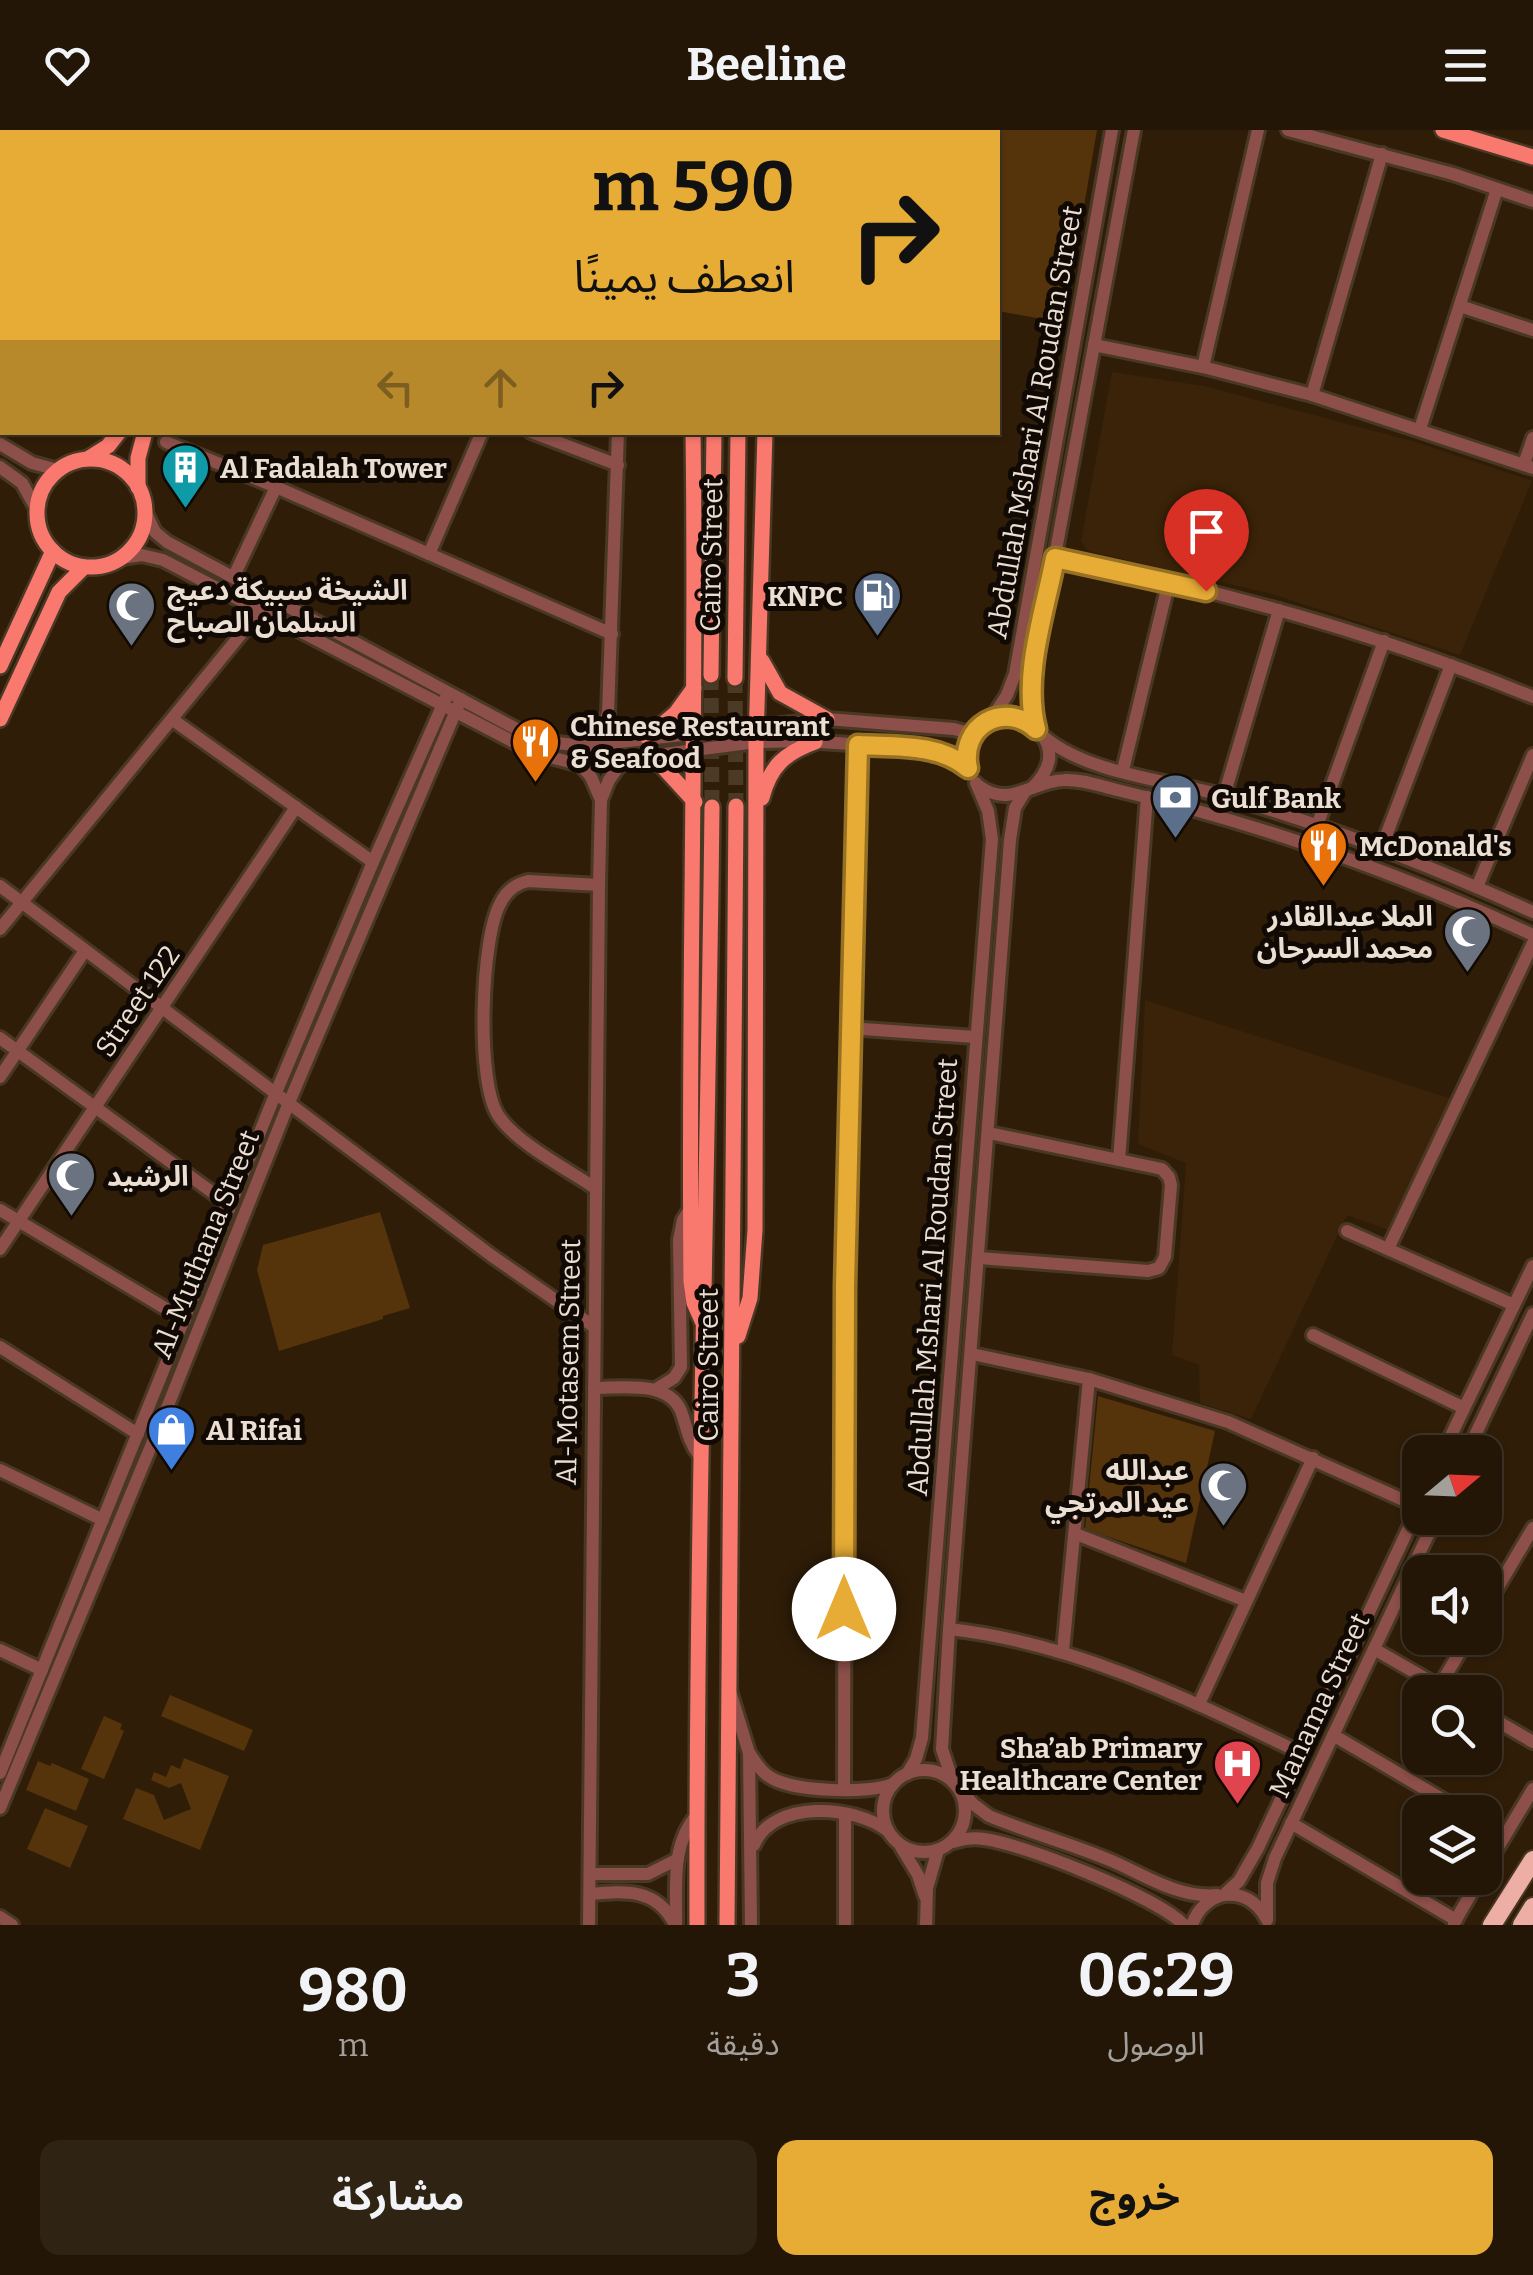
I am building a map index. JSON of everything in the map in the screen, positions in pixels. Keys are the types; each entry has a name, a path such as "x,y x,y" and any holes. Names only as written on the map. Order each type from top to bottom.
{"highway":[{"path":"1492,1925 1533,1860"},
{"path":"1522,1925 1533,1907"}],"main road":[{"path":"1443,130 1533,156"},
{"path":"116,435 90,458 70,462 58,470 41,490 37,510 40,532 53,552 68,562 103,566 121,558 141,532 145,512 138,487 138,458 144,435"},
{"path":"693,435 690,1209 692,1292 705,1328"},
{"name":"Cairo Street","path":"710,675 714,435"},
{"name":"Cairo Street","path":"735,678 738,435"},
{"path":"734,1346 746,1316 754,1260 756,735 765,435"},
{"path":"90,458 118,466 138,487"},
{"path":"0,666 53,552"},
{"path":"0,719 59,592 84,566"},
{"path":"12,640 28,636 33,643 30,655"},
{"path":"759,653 780,694 827,719"},
{"path":"647,737 676,714 694,688"},
{"path":"757,816 774,766 794,750 815,742"},
{"path":"652,755 694,802"},
{"name":"Cairo Street","path":"728,1922 736,806"},
{"name":"Cairo Street","path":"697,1925 699,1455 705,1328 712,807"}],"street":[{"name":"Abdullah Mshari Al Roudan Street","path":"1038,731 1032,701 1033,674 1134,130"},
{"path":"1203,367 1258,130"},
{"path":"1288,130 1382,154 1533,201"},
{"name":"Abdullah Mshari Al Roudan Street","path":"992,718 1007,694 1016,667 1111,135"},
{"path":"1111,135 1122,139 1129,148"},
{"path":"1312,395 1382,154"},
{"path":"1420,429 1497,189"},
{"path":"1460,306 1533,330"},
{"path":"1094,345 1312,395 1528,466 1533,438"},
{"path":"429,554 481,435"},
{"path":"539,435 618,466"},
{"path":"583,746 603,726 608,706 618,435"},
{"path":"166,442 612,634"},
{"path":"0,444 38,466 58,470"},
{"path":"0,467 26,488 37,510"},
{"path":"1053,470 1059,480 1065,480 1070,473"},
{"path":"234,576 276,487"},
{"path":"145,512 162,540 234,576 544,757 581,765 694,750 827,719 972,734"},
{"path":"121,558 156,558 538,741 583,746 694,731 930,749 968,768"},
{"path":"1055,558 1279,610 1384,642 1533,697"},
{"path":"1123,770 1170,582"},
{"path":"1224,796 1279,610"},
{"path":"0,929 260,611"},
{"path":"1316,826 1384,642"},
{"path":"1381,849 1451,665"},
{"path":"1016,667 1022,677 1033,674"},
{"name":"Al-Muthana Street","path":"0,1774 372,862 452,702"},
{"name":"Al-Muthana Street","path":"0,1808 169,1403 452,702"},
{"path":"608,706 625,740"},
{"path":"1388,1249 1533,939 1444,894 1360,863 1147,797 1059,780 998,796 976,783 968,768 966,750 972,734 992,718 1016,716 1062,750 1086,760 1224,796 1316,826 1533,912"},
{"path":"173,720 372,862"},
{"path":"930,749 935,739 931,728"},
{"path":"1028,790 1042,774 1047,757 1038,731"},
{"path":"844,1789 849,1028 858,745"},
{"path":"1477,887 1533,755"},
{"name":"Al-Motasem Street","path":"589,1925 598,884 601,800 624,759"},
{"path":"1083,782 1073,769 1086,760"},
{"path":"581,765 592,777 601,800"},
{"name":"Abdullah Mshari Al Roudan Street","path":"906,1774 919,1750 923,1729 992,839 988,811 976,783"},
{"name":"Abdullah Mshari Al Roudan Street","path":"956,1785 943,1757 949,1629 1010,840 1015,808 1028,790"},
{"path":"1119,1160 1147,797"},
{"name":"Street 122","path":"0,1249 296,808"},
{"path":"992,839 1001,833 1010,840"},
{"path":"595,1188 514,1132 496,1113 488,1089 485,982 496,913 513,886 534,880 598,884"},
{"path":"0,886 275,1095 593,1326"},
{"path":"983,948 988,955 1002,954"},
{"path":"0,1077 84,952"},
{"path":"981,976 988,972 1000,980"},
{"path":"849,1028 976,1037"},
{"path":"0,1038 220,1198 229,1210"},
{"path":"980,1258 1148,1271 1158,1268 1165,1257 1170,1180 1162,1169 989,1134"},
{"path":"594,1388 656,1389 674,1378 681,1367 679,1240 690,1209"},
{"path":"0,1210 185,1320"},
{"path":"1347,1231 1514,1304"},
{"path":"1451,1435 1533,1266"},
{"path":"1475,1435 1533,1314"},
{"path":"1313,1335 1464,1408"},
{"path":"1497,1338 1499,1347 1506,1352 1515,1350"},
{"path":"0,1347 138,1434"},
{"path":"972,1354 1089,1379 1228,1422 1402,1498"},
{"path":"1482,1372 1490,1369 1498,1373 1501,1382"},
{"path":"1064,1651 1089,1379"},
{"path":"656,1389 679,1406 689,1440 699,1455"},
{"path":"1198,1704 1312,1458"},
{"path":"943,1469 949,1486 956,1485 960,1477"},
{"path":"0,1470 103,1520"},
{"path":"940,1512 952,1503 958,1514"},
{"path":"1502,1580 1533,1528"},
{"path":"1076,1534 1246,1600"},
{"name":"Manama Street","path":"1192,1925 1197,1912 1239,1881 1258,1848 1405,1535"},
{"path":"1392,1562 1402,1572"},
{"path":"1379,1590 1392,1587 1398,1594 1396,1600"},
{"name":"Manama Street","path":"1267,1922 1266,1892 1275,1858 1402,1588"},
{"path":"949,1629 999,1635 1064,1651 1198,1704 1301,1753"},
{"path":"1374,1649 1418,1675"},
{"path":"0,1650 42,1670"},
{"path":"730,1690 749,1752 752,1925"},
{"path":"1502,1724 1533,1742"},
{"path":"923,1729 931,1741 938,1740 942,1733"},
{"path":"1332,1735 1435,1795"},
{"path":"749,1752 772,1779 806,1786 870,1790 893,1784 906,1774 931,1770 956,1785 983,1812 1007,1823 1108,1859 1168,1886 1202,1896 1222,1894 1251,1900 1267,1922"},
{"path":"888,1831 883,1806 893,1784"},
{"path":"952,1842 966,1816 956,1785"},
{"path":"802,1811 798,1798 806,1786"},
{"path":"1502,1839 1533,1789"},
{"path":"751,1857 758,1835 768,1824 802,1811 869,1818 899,1844 918,1875 926,1903"},
{"path":"844,1925 845,1814"},
{"path":"676,1925 678,1859 685,1831 696,1816"},
{"path":"999,1843 998,1830 1007,1823"},
{"path":"1291,1823 1454,1922 1470,1895"},
{"path":"899,1844 922,1853 952,1842 980,1838 999,1843 1092,1875 1160,1908 1184,1925"},
{"path":"1258,1848 1263,1858 1275,1858"},
{"path":"926,1925 929,1876 938,1850"},
{"path":"590,1874 648,1874 678,1859"},
{"path":"1160,1908 1169,1898 1168,1886"},
{"path":"590,1894 642,1894 663,1906 676,1925"},
{"path":"0,1918 12,1925"}],"shaded area":[{"path":"1000,130 1097,130 1064,323 1000,311"},
{"path":"1112,372 1204,386 1416,442 1532,481 1460,655 1272,594 1088,551 1081,541"},
{"path":"1145,1000 1458,1101 1396,1226 1388,1230 1347,1215 1251,1419 1200,1403 1199,1365 1172,1355 1186,1163 1138,1144"},
{"path":"380,1212 410,1308 279,1351 257,1270 263,1245"},
{"path":"1098,1396 1215,1431 1186,1563 1085,1529"},
{"path":"170,1695 253,1730 244,1751 161,1716"},
{"path":"104,1716 122,1724 120,1729 124,1731 104,1779 81,1769"},
{"path":"184,1758 229,1776 200,1850 123,1819 136,1788 154,1795 164,1820 191,1809 181,1783 169,1788 151,1780 154,1772 166,1777 171,1765 180,1769"},
{"path":"38,1761 89,1779 76,1811 26,1790"},
{"path":"45,1808 88,1826 70,1868 27,1849"}],"tunnel":[{"path":"711,675 712,807"},
{"path":"735,678 736,806"}],"place":[{"name":"Al Fadalah Tower","path":"185,510"},
{"name":"KNPC","path":"878,638"},
{"name":"الشيخة سبيكة دعيج السلمان الصباح","path":"132,648"},
{"name":"Chinese Restaurant & Seafood","path":"535,784"},
{"name":"Gulf Bank","path":"1176,840"},
{"name":"McDonald's","path":"1324,888"},
{"name":"الملا عبدالقادر محمد السرحان","path":"1468,974"},
{"name":"الرشيد","path":"72,1218"},
{"name":"Al Rifai","path":"171,1472"},
{"name":"عبدالله عيد المرتجي","path":"1224,1528"},
{"name":"Sha’ab Primary Healthcare Center","path":"1237,1806"}],"route":[{"path":"844,1609 849,1028 858,745 930,749 968,768 968,742 984,722 1016,716 1036,729 1031,692 1055,558 1206,591"}]}
